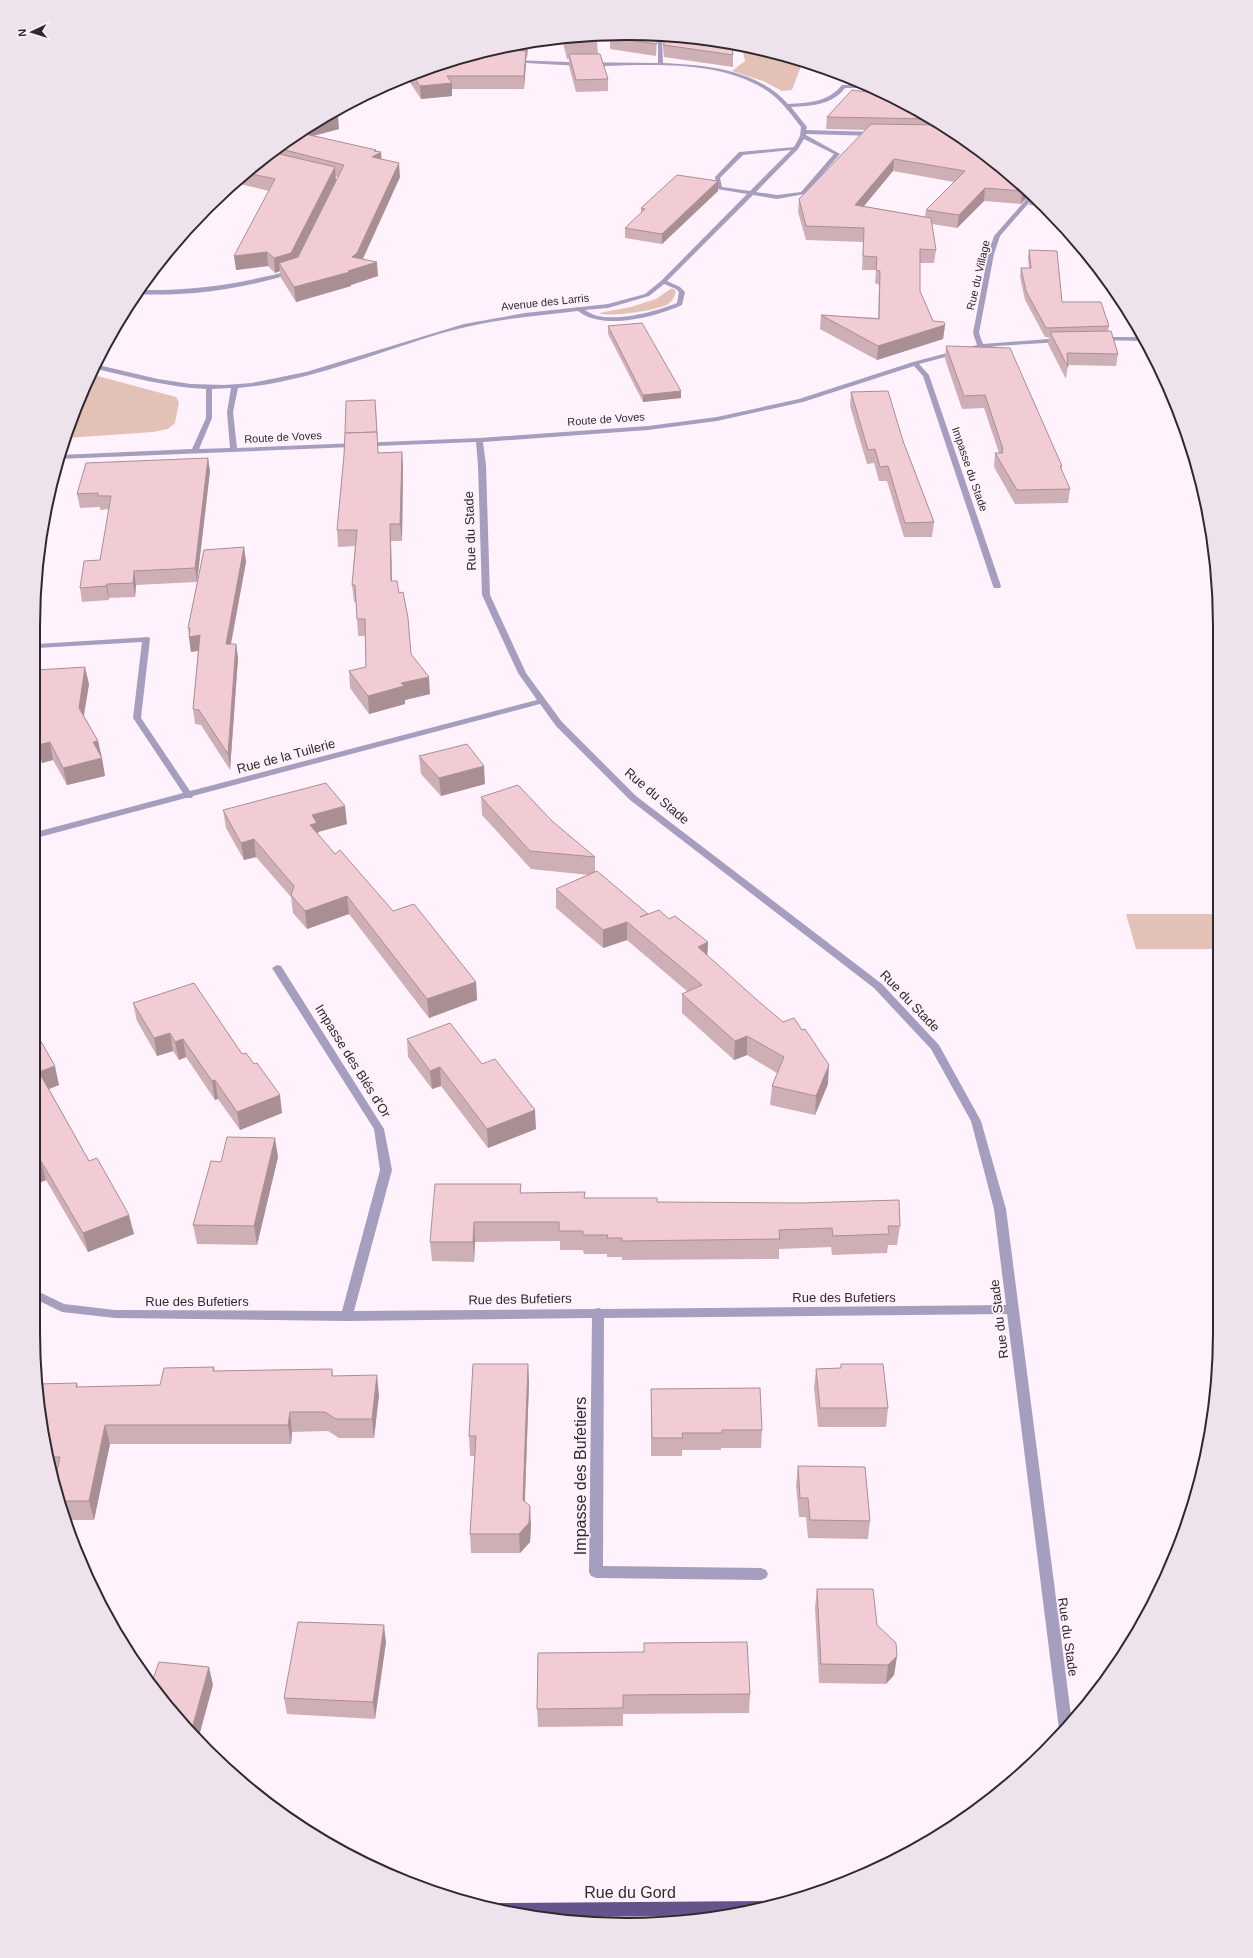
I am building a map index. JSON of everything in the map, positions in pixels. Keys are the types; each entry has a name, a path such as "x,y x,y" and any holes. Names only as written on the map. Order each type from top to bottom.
{"main road":[{"name":"Rue du Gord","path":"529,1910 733,1908"}],"street":[{"path":"660,41 661,64"},
{"path":"511,60 512,54"},
{"path":"505,61 661,64 700,68 745,78 762,85 776,95 804,127 803,134"},
{"path":"787,106 810,105 839,94 844,86 854,86"},
{"path":"803,134 879,134"},
{"path":"796,148 741,153 717,178 719,188 777,197 803,193 837,154 803,134"},
{"name":"Avenue des Larris","path":"100,367 170,384 209,387 235,386 306,374 444,330 494,319 626,302 647,295 663,282 796,148 803,134"},
{"name":"Rue du Village","path":"982,346 976,333 991,254 997,236 1028,200"},
{"path":"145,292 182,293 264,281 296,270"},
{"path":"579,309 594,318 627,319 673,308 680,304 682,292 678,288 663,282"},
{"path":"1090,340 1137,339"},
{"name":"Route de Voves","path":"65,457 479,440 648,428 717,419 801,401 915,363 982,346 1068,340"},
{"name":"Impasse du Stade","path":"915,363 926,375 998,586"},
{"path":"234,451 230,412 235,386"},
{"path":"194,452 209,418 209,387"},
{"name":"Rue du Stade","path":"479,440 482,465 486,595 522,673 542,701 559,724 633,798 878,986 935,1047 976,1121 1000,1208 1065,1720"},
{"path":"40,646 146,639 137,718 189,796"},
{"name":"Rue de la Tuilerie","path":"40,834 189,796 542,701"},
{"name":"Impasse des Blés d'Or","path":"277,968 379,1129 386,1170 347,1316"},
{"name":"Rue des Bufetiers","path":"40,1297 62,1308 115,1314 347,1316 598,1312 1012,1310"},
{"name":"Impasse des Bufetiers","path":"598,1312 596,1572 761,1574"}],"shaded area":[{"path":"743,51 801,67 792,90 782,91 763,81 732,71 745,61"},
{"path":"672,288 676,291 670,303 655,309 612,315 599,313 631,307 656,299"},
{"path":"96,376 176,397 179,402 175,423 168,429 153,432 71,438"},
{"path":"1126,914 1213,914 1213,949 1136,949"}],"building":[{"path":"631,40 657,41 657,44"},
{"path":"664,41 703,45 732,50 733,55 664,45"},
{"path":"512,51 526,51 524,76 447,76 452,83 420,86 416,80 438,71"},
{"path":"569,54 600,54 608,79 576,80"},
{"path":"852,90 867,92 886,100 920,119 827,117"},
{"path":"871,124 929,125 984,161 1018,191 985,188 959,215 926,210 965,171 894,159 855,205 931,218 936,250 920,249 920,291 933,321 944,322 945,325 878,346 821,315 879,319 880,271 876,270 877,257 863,256 864,228 806,226 799,199"},
{"path":"308,135 376,150 374,151 381,152 372,157 399,163 357,253 352,257 377,262 348,271 350,272 294,287 279,263 298,257 344,165 285,150"},
{"path":"279,154 335,167 291,253 274,258 267,252 234,256 275,179 253,174"},
{"path":"677,175 718,181 662,234 625,228 645,209 641,208"},
{"path":"1029,250 1057,251 1062,302 1101,302 1109,326 1046,328 1026,291 1021,268 1031,268"},
{"path":"642,323 681,391 643,395 608,326"},
{"path":"1111,331 1118,354 1067,353 1068,367 1050,332"},
{"path":"946,346 1010,348 1062,466 1060,466 1070,489 1017,490 995,453 1003,453 1003,449 985,395 964,396"},
{"path":"888,391 903,441 934,522 905,523 888,466 880,467 875,449 868,450 851,392"},
{"path":"375,400 377,432 345,433 346,401"},
{"path":"377,432 378,453 402,452 400,524 390,524 391,581 397,581 399,593 403,592 408,618 411,654 429,677 401,683 404,686 368,696 349,671 366,667 365,619 357,619 355,585 352,585 357,530 337,530 345,433"},
{"path":"208,458 195,568 134,571 133,583 107,584 106,586 80,588 84,561 100,560 111,496 98,496 98,493 77,494 86,463"},
{"path":"244,547 226,644 236,644 228,754 199,710 193,709 200,635 189,637 190,628 188,628 204,550"},
{"path":"85,667 79,708 98,741 93,742 102,758 63,768 50,742 40,744 40,670"},
{"path":"467,744 484,766 439,778 419,756"},
{"path":"326,783 345,806 312,815 317,823 310,825 335,854 340,850 393,911 414,904 476,982 427,999 347,896 305,911 291,895 294,886 254,839 241,843 223,810"},
{"path":"518,785 552,821 595,857 530,851 481,797"},
{"path":"597,871 648,914 640,917 659,910 669,919 675,916 708,942 698,947 756,999 783,1022 794,1018 802,1030 805,1029 829,1065 816,1096 772,1086 784,1057 747,1036 735,1041 682,994 702,985 627,922 603,930 556,889"},
{"path":"194,983 242,1054 246,1053 254,1064 257,1063 280,1095 237,1112 215,1080 212,1081 183,1039 175,1042 170,1033 154,1038 133,1003"},
{"path":"450,1023 482,1064 495,1059 535,1110 487,1129 440,1067 430,1071 407,1039"},
{"path":"40,1040 55,1066 40,1072"},
{"path":"40,1074 89,1161 97,1158 129,1215 83,1233 41,1161"},
{"path":"227,1137 275,1138 254,1226 193,1225 211,1161 221,1162"},
{"path":"435,1184 521,1184 520,1193 585,1192 584,1198 657,1198 657,1202 802,1203 899,1200 900,1226 888,1226 889,1234 833,1236 832,1228 779,1230 780,1239 622,1241 622,1238 607,1238 608,1235 583,1235 583,1231 559,1231 559,1222 474,1222 473,1242 430,1242"},
{"path":"473,1364 528,1364 523,1500 530,1506 529,1523 519,1534 470,1534 476,1436 469,1436"},
{"path":"841,1364 883,1364 888,1408 820,1408 816,1369 841,1368"},
{"path":"214,1367 213,1371 332,1369 332,1376 377,1375 372,1419 336,1419 325,1412 290,1412 288,1425 105,1425 89,1501 65,1501 57,1471 60,1457 54,1457 51,1446 42,1384 77,1383 76,1387 160,1385 164,1368"},
{"path":"760,1388 762,1430 722,1430 722,1433 682,1433 683,1438 652,1438 651,1389"},
{"path":"798,1466 865,1467 870,1521 810,1520 808,1498 800,1498"},
{"path":"817,1589 873,1589 877,1625 896,1643 897,1656 888,1665 821,1664"},
{"path":"298,1622 384,1625 373,1702 284,1698"},
{"path":"747,1642 750,1694 623,1695 623,1708 537,1709 538,1653 644,1652 644,1643"},
{"path":"159,1662 209,1667 193,1725 161,1689 153,1678"}]}
